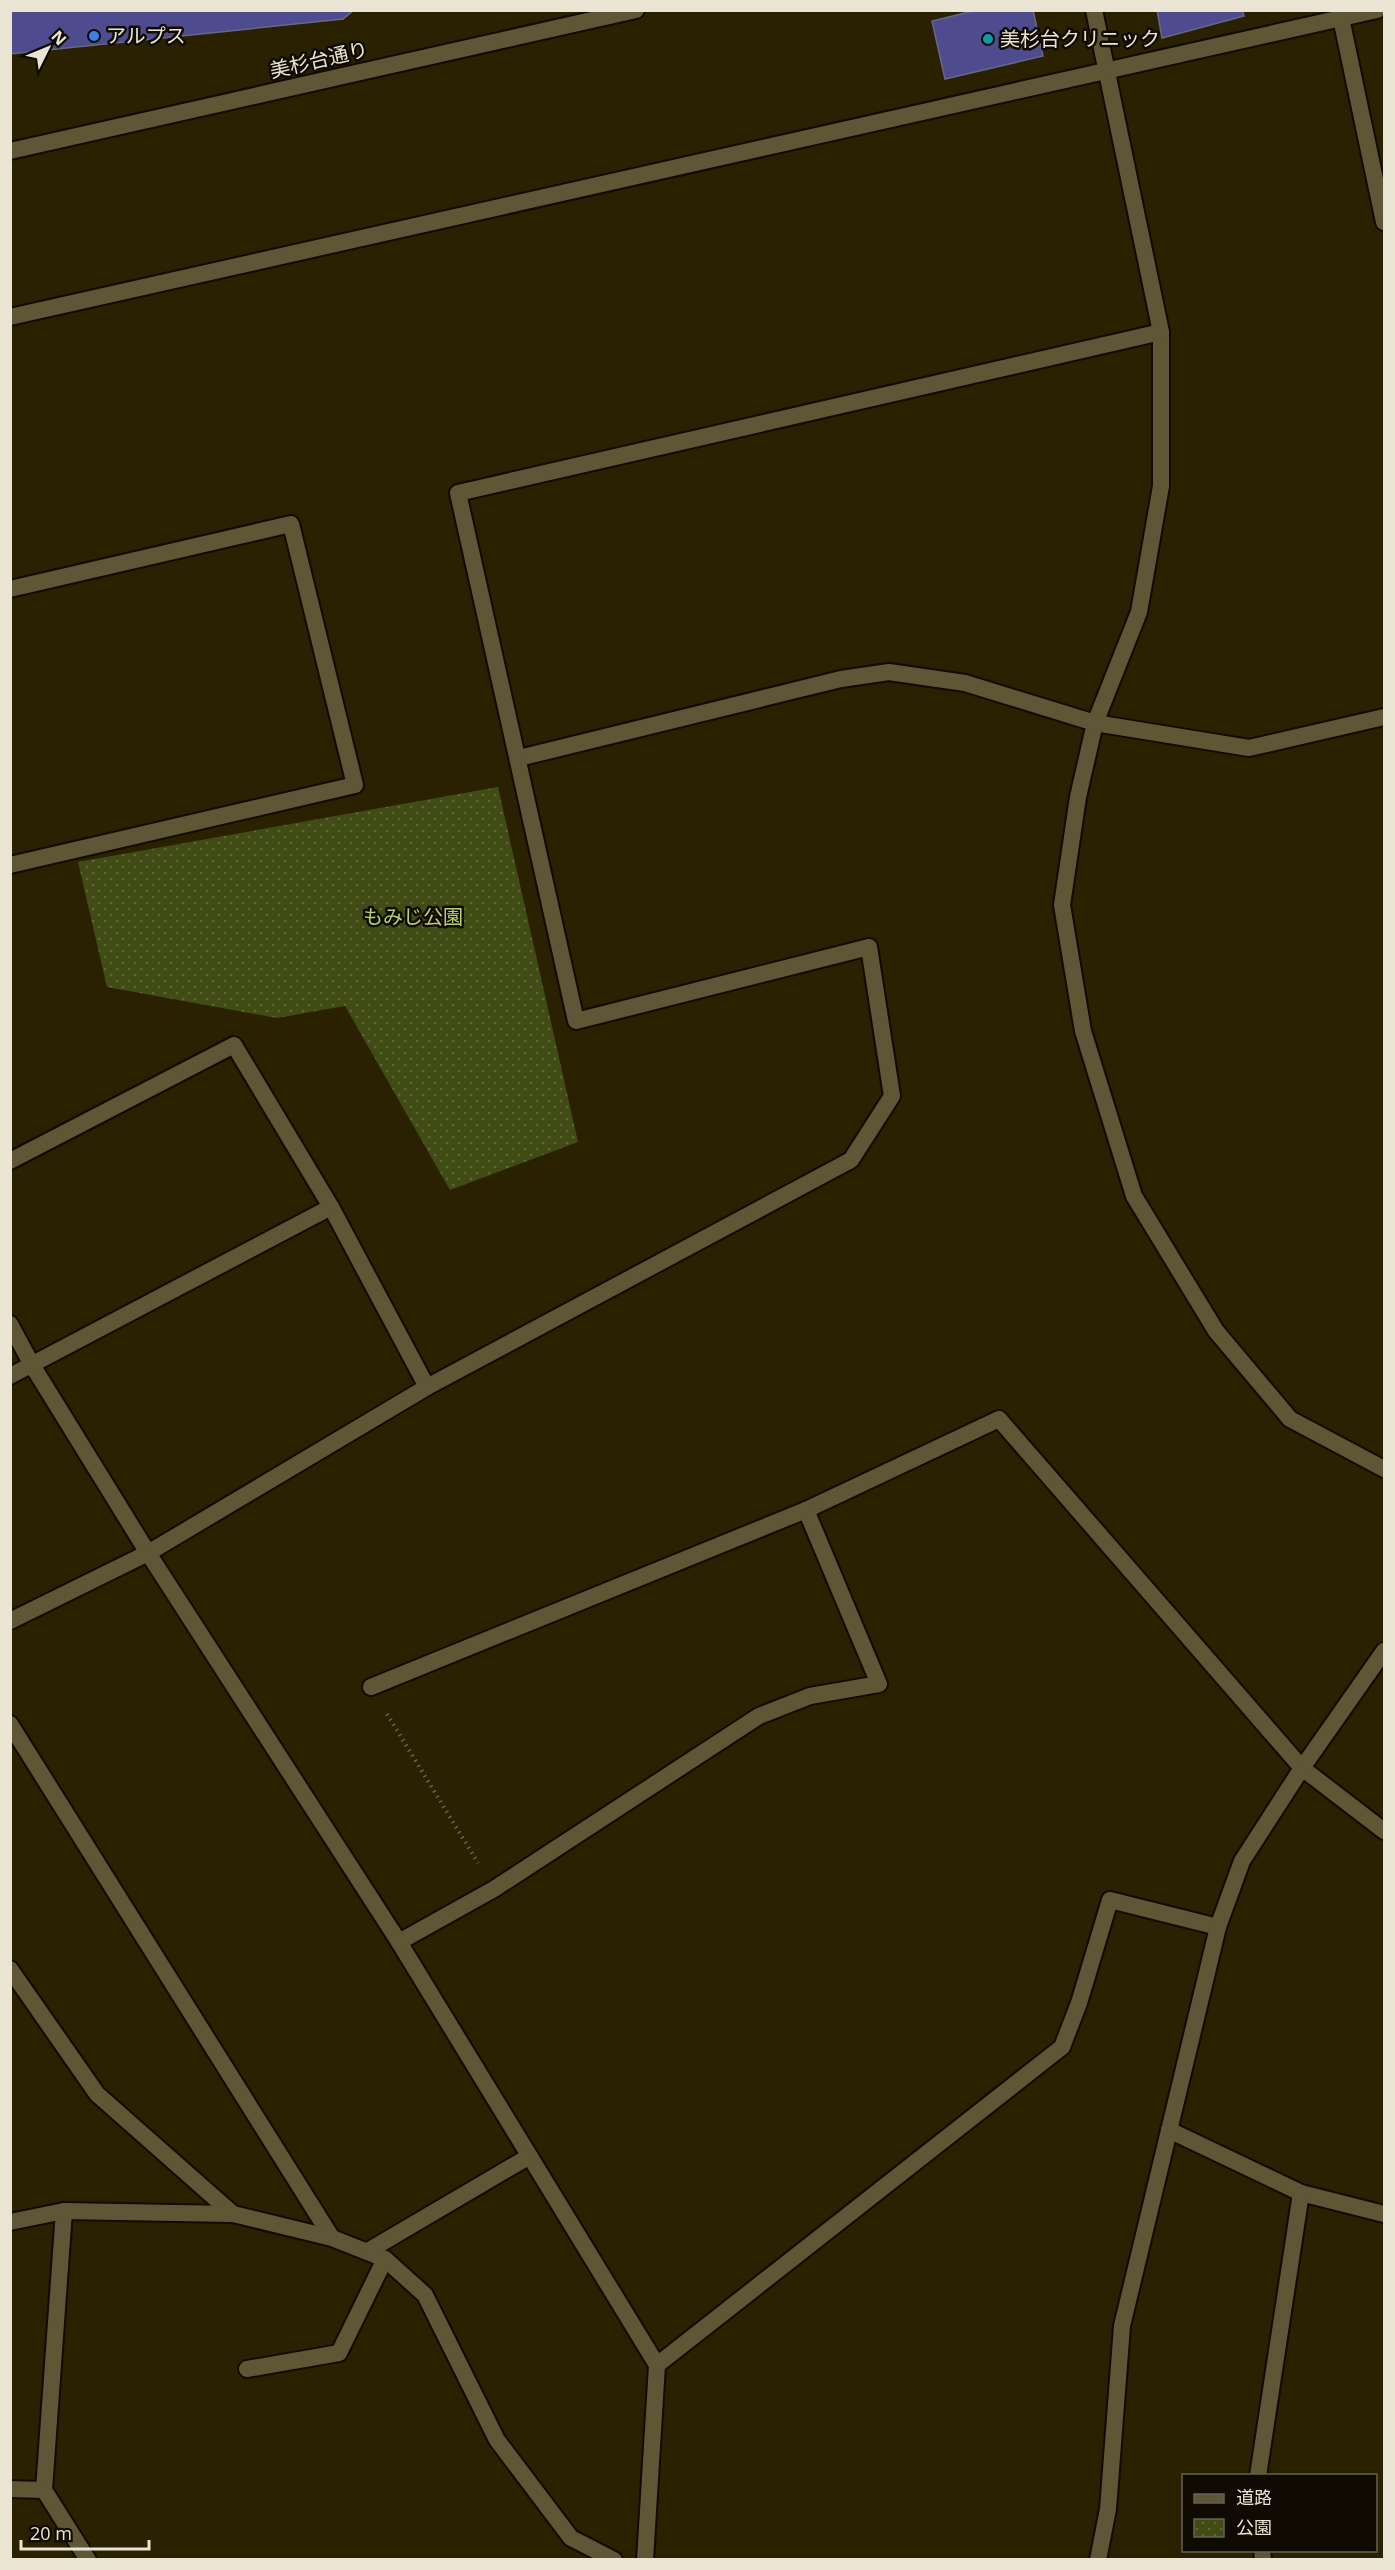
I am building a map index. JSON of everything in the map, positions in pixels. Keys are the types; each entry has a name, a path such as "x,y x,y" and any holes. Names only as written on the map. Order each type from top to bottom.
{"street":[{"name":"美杉台通り","path":"10,151 636,10"},
{"path":"1094,10 1161,332 1161,486 1139,612 1095,723 1078,797 1062,905 1083,1031 1134,1196 1216,1331 1290,1419 1384,1469"},
{"path":"10,317 1377,10"},
{"path":"1341,18 1384,222"},
{"path":"10,1621 148,1553 427,1387 851,1160 892,1096 869,947 576,1021 458,493 1161,332"},
{"path":"10,589 291,524 355,785 10,865"},
{"path":"519,758 841,679 889,672 965,683 1095,723 1249,748 1384,717"},
{"path":"10,1161 234,1045 331,1206 427,1387"},
{"path":"10,1376 331,1206"},
{"path":"10,1324 32,1365 148,1553 399,1942 528,2157 657,2365 645,2559"},
{"path":"371,1687 806,1510 999,1419 1302,1768 1384,1831"},
{"path":"399,1942 494,1889 759,1716 810,1696 879,1684 806,1510"},
{"path":"1098,2559 1108,2509 1122,2326 1218,1926 1242,1861 1302,1768 1384,1651"},
{"path":"10,1724 332,2238"},
{"path":"657,2365 1062,2047 1079,2003 1110,1900 1218,1926"},
{"path":"10,1969 97,2094 233,2214"},
{"path":"1169,2130 1301,2193 1384,2214"},
{"path":"368,2251 528,2157"},
{"path":"1258,2474 1301,2193"},
{"path":"64,2211 44,2490 88,2559"},
{"path":"10,2222 64,2211 233,2214 332,2238 385,2259 424,2295 497,2440 571,2538 614,2559"},
{"path":"247,2369 339,2353 385,2259"},
{"path":"10,2489 44,2490"}],"path":[{"path":"371,1687 494,1889"}],"green space":[{"name":"もみじ公園","path":"498,787 578,1142 450,1190 345,1006 277,1018 107,987 78,862"}],"building":[{"name":"アルプス","path":"10,10 354,10 343,19 10,54"},
{"name":"美杉台クリニック","path":"977,10 1033,10 1043,56 945,79 932,21"},
{"path":"1157,10 1242,10 1244,16 1162,38"}],"place":[{"name":"アルプス","path":"94,36"},
{"name":"美杉台クリニック","path":"988,39"}]}
